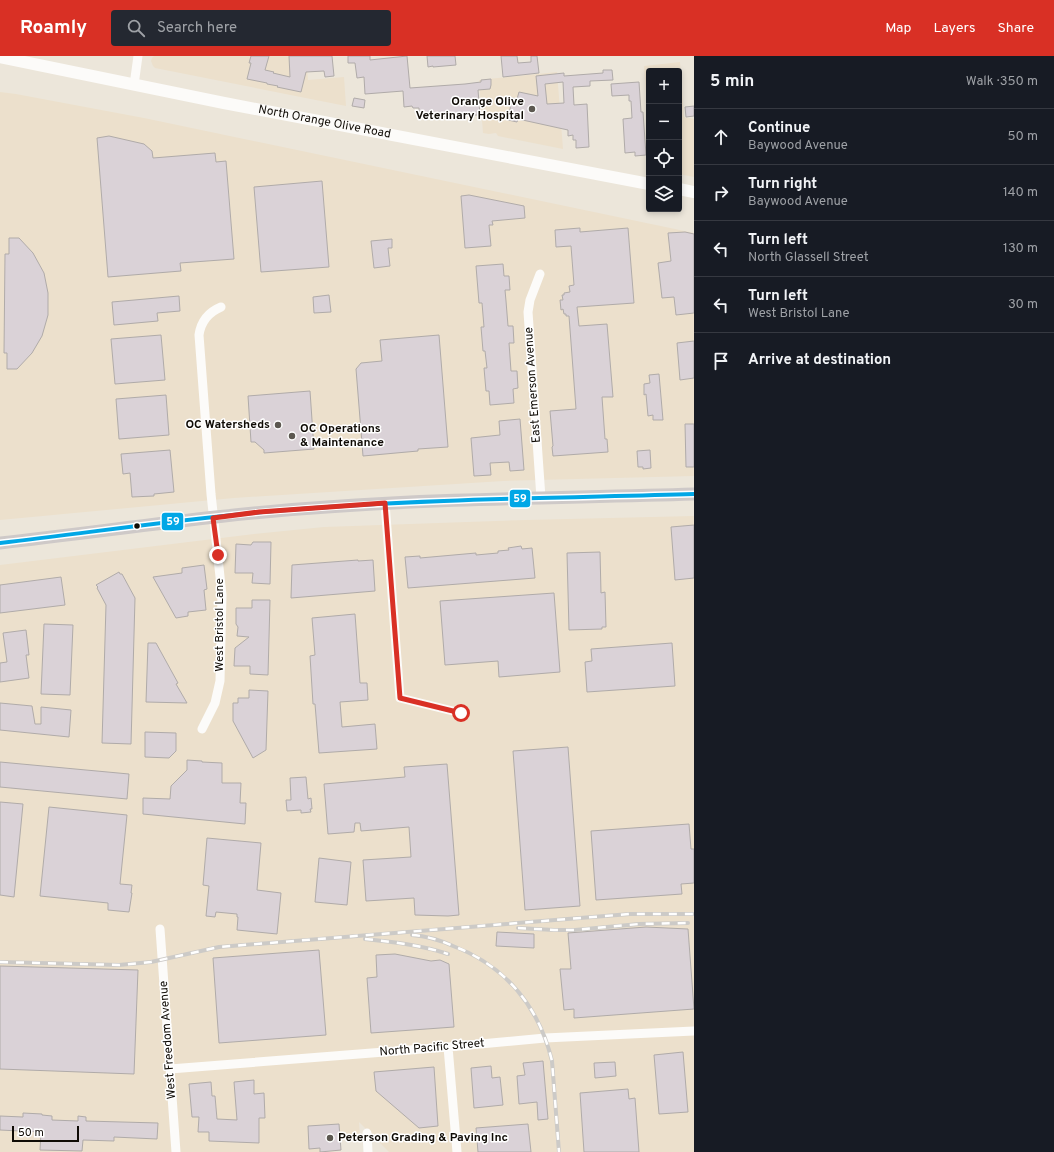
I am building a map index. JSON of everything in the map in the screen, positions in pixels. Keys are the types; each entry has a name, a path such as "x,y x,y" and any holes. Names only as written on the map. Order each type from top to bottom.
{"main road":[{"path":"0,543 259,512 385,503 694,494"}],"street":[{"path":"134,85 138,56"},
{"name":"North Orange Olive Road","path":"0,57 25,59 134,85 646,183"},
{"path":"682,190 694,192"},
{"name":"East Emerson Avenue","path":"540,274 530,300 528,312 541,498"},
{"name":"West Bristol Lane","path":"202,729 215,702 220,681 222,595 213,518 199,335 200,329 207,317 222,307"},
{"path":"385,503 400,698 461,713"},
{"name":"West Freedom Avenue","path":"160,929 176,1152"},
{"name":"North Pacific Street","path":"170,1069 545,1038 694,1031"},
{"path":"448,1047 457,1152"},
{"path":"367,1133 368,1152"}],"shaded area":[{"path":"154,56 306,56 308,80 344,77 346,106 155,68 151,61"},
{"path":"680,62 680,68 646,68 646,94 644,66"},
{"path":"557,72 563,149 498,136 496,133 483,133 479,80"},
{"path":"682,90 684,117 694,119 694,177 682,175"},
{"path":"0,92 144,118 694,233 694,476 503,481 234,498 0,520"},
{"path":"694,516 694,1152 389,1152 359,1122 360,1138 340,1138 341,1151 0,1152 0,565 254,534 324,527"}],"building":[{"path":"251,56 269,56 265,70 290,77 289,56 332,56 334,76 325,77 324,71 306,72 301,92 277,87 278,86 247,79"},
{"path":"348,56 370,56 370,60 407,56 410,88 465,84 491,79 491,85 490,89 478,90 480,115 443,116 443,118 432,119 432,115 419,115 419,108 413,108 412,106 404,107 403,91 365,94 364,77 357,78 355,63 348,63"},
{"path":"427,56 455,56 456,65 428,67"},
{"path":"501,56 517,56 518,63 531,62 531,56 537,56 539,73 503,77"},
{"path":"603,70 612,70 613,80 590,81 590,86 573,87 574,105 587,104 589,147 576,148 576,140 573,140 573,135 568,136 568,130 518,119 517,122 508,120 512,98 517,99 519,92 538,96 536,76 564,73 564,76 603,73","holes":["563,82 564,103 547,104 545,84"]},
{"path":"639,82 646,155 635,156 635,152 625,153 623,119 632,118 631,101 629,101 629,95 612,96 611,84"},
{"path":"354,98 365,100 364,108 352,106"},
{"path":"694,106 694,116 686,117 685,107"},
{"path":"109,136 144,144 152,151 153,158 215,153 216,162 226,161 234,259 180,263 181,271 108,277 97,138"},
{"path":"322,181 329,267 261,272 254,187"},
{"path":"469,195 524,206 525,218 492,221 493,225 489,225 491,246 465,248 461,196"},
{"path":"580,228 580,232 628,228 634,303 577,307 579,326 607,324 613,397 602,397 605,439 607,439 608,452 553,456 550,411 576,409 569,316 564,314 563,309 561,310 560,300 563,300 562,295 564,295 564,293 570,292 569,286 574,285 571,246 556,247 555,230"},
{"path":"685,232 694,234 694,313 676,315 674,297 662,298 658,263 671,261 668,233"},
{"path":"9,238 19,238 33,253 44,273 48,293 48,315 42,336 32,353 17,369 7,369 7,353 4,353 5,254 9,254"},
{"path":"392,239 392,248 388,248 390,266 374,268 371,241"},
{"path":"503,264 504,276 509,276 510,290 505,290 508,326 513,326 514,343 509,343 511,371 517,371 518,388 513,389 514,403 490,405 489,391 486,391 484,368 487,368 485,351 483,351 481,327 484,327 482,303 479,303 476,266"},
{"path":"329,295 331,312 314,313 313,297"},
{"path":"179,296 180,311 157,313 158,321 114,325 112,302"},
{"path":"161,335 165,380 115,384 111,339"},
{"path":"439,335 448,447 363,456 356,369 361,363 382,361 380,340"},
{"path":"694,341 694,378 680,380 677,343"},
{"path":"659,374 663,420 653,420 653,415 648,416 646,394 644,395 644,384 650,383 649,375"},
{"path":"310,391 314,449 264,453 264,450 255,442 251,442 248,396"},
{"path":"166,395 169,435 119,439 116,399"},
{"path":"520,419 524,470 510,471 509,462 490,463 491,475 474,476 471,438 500,435 499,421"},
{"path":"685,424 694,424 694,467 686,467"},
{"path":"170,450 174,492 154,494 154,496 132,497 130,473 123,474 121,454"},
{"path":"650,450 651,468 643,469 643,467 638,467 637,451"},
{"path":"694,525 694,578 675,580 671,527"},
{"path":"253,542 271,542 270,584 252,583 253,573 235,573 236,544 251,545"},
{"path":"521,546 522,549 532,548 535,578 408,588 405,557 420,556 420,558 476,553 476,555 498,553 498,551 509,550 508,548"},
{"path":"600,552 601,593 605,592 606,627 602,627 602,629 569,630 567,553"},
{"path":"373,560 375,591 291,598 292,565"},
{"path":"204,565 207,589 204,590 206,610 188,612 188,616 176,618 153,577 182,573 182,568"},
{"path":"119,572 122,574 135,598 131,744 102,743 106,605 96,585"},
{"path":"61,577 65,605 0,613 0,585"},
{"path":"554,593 560,672 499,677 498,661 445,665 440,601"},
{"path":"252,600 270,600 268,675 250,674 250,666 234,666 235,648 249,637 237,636 238,627 236,624 236,608 252,608"},
{"path":"355,614 360,683 367,683 368,700 340,702 342,727 375,724 377,749 319,753 315,704 313,704 310,656 315,655 312,618"},
{"path":"44,624 73,625 70,695 41,694"},
{"path":"26,630 29,655 26,655 29,678 0,682 0,663 7,662 3,633"},
{"path":"148,643 156,643 187,703 146,702"},
{"path":"672,643 675,686 587,692 585,662 592,661 591,649"},
{"path":"249,690 268,691 266,750 253,758 233,721 233,703 238,703 238,698 249,698"},
{"path":"0,703 32,706 35,724 41,724 41,707 71,710 69,737 0,730"},
{"path":"145,732 176,733 176,751 169,758 145,757"},
{"path":"568,747 580,906 525,910 513,751"},
{"path":"187,760 222,763 222,783 241,783 240,803 246,803 245,824 143,814 143,798 170,799 171,786 187,770"},
{"path":"0,762 129,774 127,799 0,787"},
{"path":"447,764 459,915 415,915 414,898 366,901 363,860 411,857 409,827 361,831 360,823 355,823 354,832 328,834 324,784 405,777 404,767"},
{"path":"306,777 308,799 311,798 311,812 301,813 301,810 287,811 286,800 291,800 290,778"},
{"path":"0,802 23,804 14,897 0,895"},
{"path":"49,807 127,815 120,884 132,885 129,912 108,910 108,903 40,896"},
{"path":"689,824 691,849 694,849 694,883 681,884 682,894 596,900 591,831"},
{"path":"207,838 261,843 257,890 281,893 277,934 237,930 237,914 216,912 215,917 206,916 209,886 203,885"},
{"path":"319,858 351,862 347,905 315,902"},
{"path":"646,927 688,929 694,1009 574,1018 574,1009 564,1010 560,969 571,969 568,933"},
{"path":"497,932 534,934 534,948 496,946"},
{"path":"319,950 326,1035 219,1043 213,958"},
{"path":"395,954 431,961 440,960 449,964 454,1027 371,1033 367,978 377,977 376,955"},
{"path":"0,966 138,970 134,1074 0,1069"},
{"path":"683,1052 688,1112 659,1114 654,1055"},
{"path":"543,1061 548,1119 538,1120 537,1102 519,1104 517,1076 525,1075 523,1063"},
{"path":"615,1062 616,1076 595,1078 594,1063"},
{"path":"491,1066 492,1078 500,1077 503,1105 474,1108 471,1068"},
{"path":"434,1067 438,1126 419,1128 376,1091 374,1072"},
{"path":"254,1080 254,1094 264,1093 265,1118 259,1118 259,1143 209,1141 209,1132 198,1132 199,1117 192,1117 189,1084 211,1082 212,1096 215,1096 217,1119 237,1120 234,1082"},
{"path":"628,1089 629,1099 635,1098 639,1152 584,1152 580,1093"},
{"path":"23,1113 52,1116 52,1120 78,1121 78,1116 86,1117 86,1121 158,1123 157,1139 114,1137 114,1141 83,1140 82,1151 40,1150 41,1132 0,1130 0,1116 23,1117"},
{"name":"Peterson Grading & Paving Inc","path":"339,1124 341,1150 320,1152 320,1148 309,1149 308,1126"},
{"path":"528,1124 531,1152 478,1152 476,1128"}],"railway":[{"path":"0,962 119,965 151,962 219,947 630,914 694,914"},
{"path":"518,928 575,930 639,924 688,923"},
{"path":"412,935 428,937 472,954 504,977 518,991 529,1006 546,1041 552,1061 559,1152"},
{"path":"365,939 417,946 448,954"}],"transit line":[{"name":"59","path":"0,543 252,513 339,506 491,499 694,494"}],"place":[{"name":"Orange Olive Veterinary Hospital","path":"532,109"},
{"name":"OC Watersheds","path":"278,425"},
{"name":"OC Operations & Maintenance","path":"292,436"},
{"name":"Peterson Grading & Paving Inc","path":"330,1138"}],"route":[{"path":"218,555 213,518 259,512 385,503 400,698 461,713"}]}
